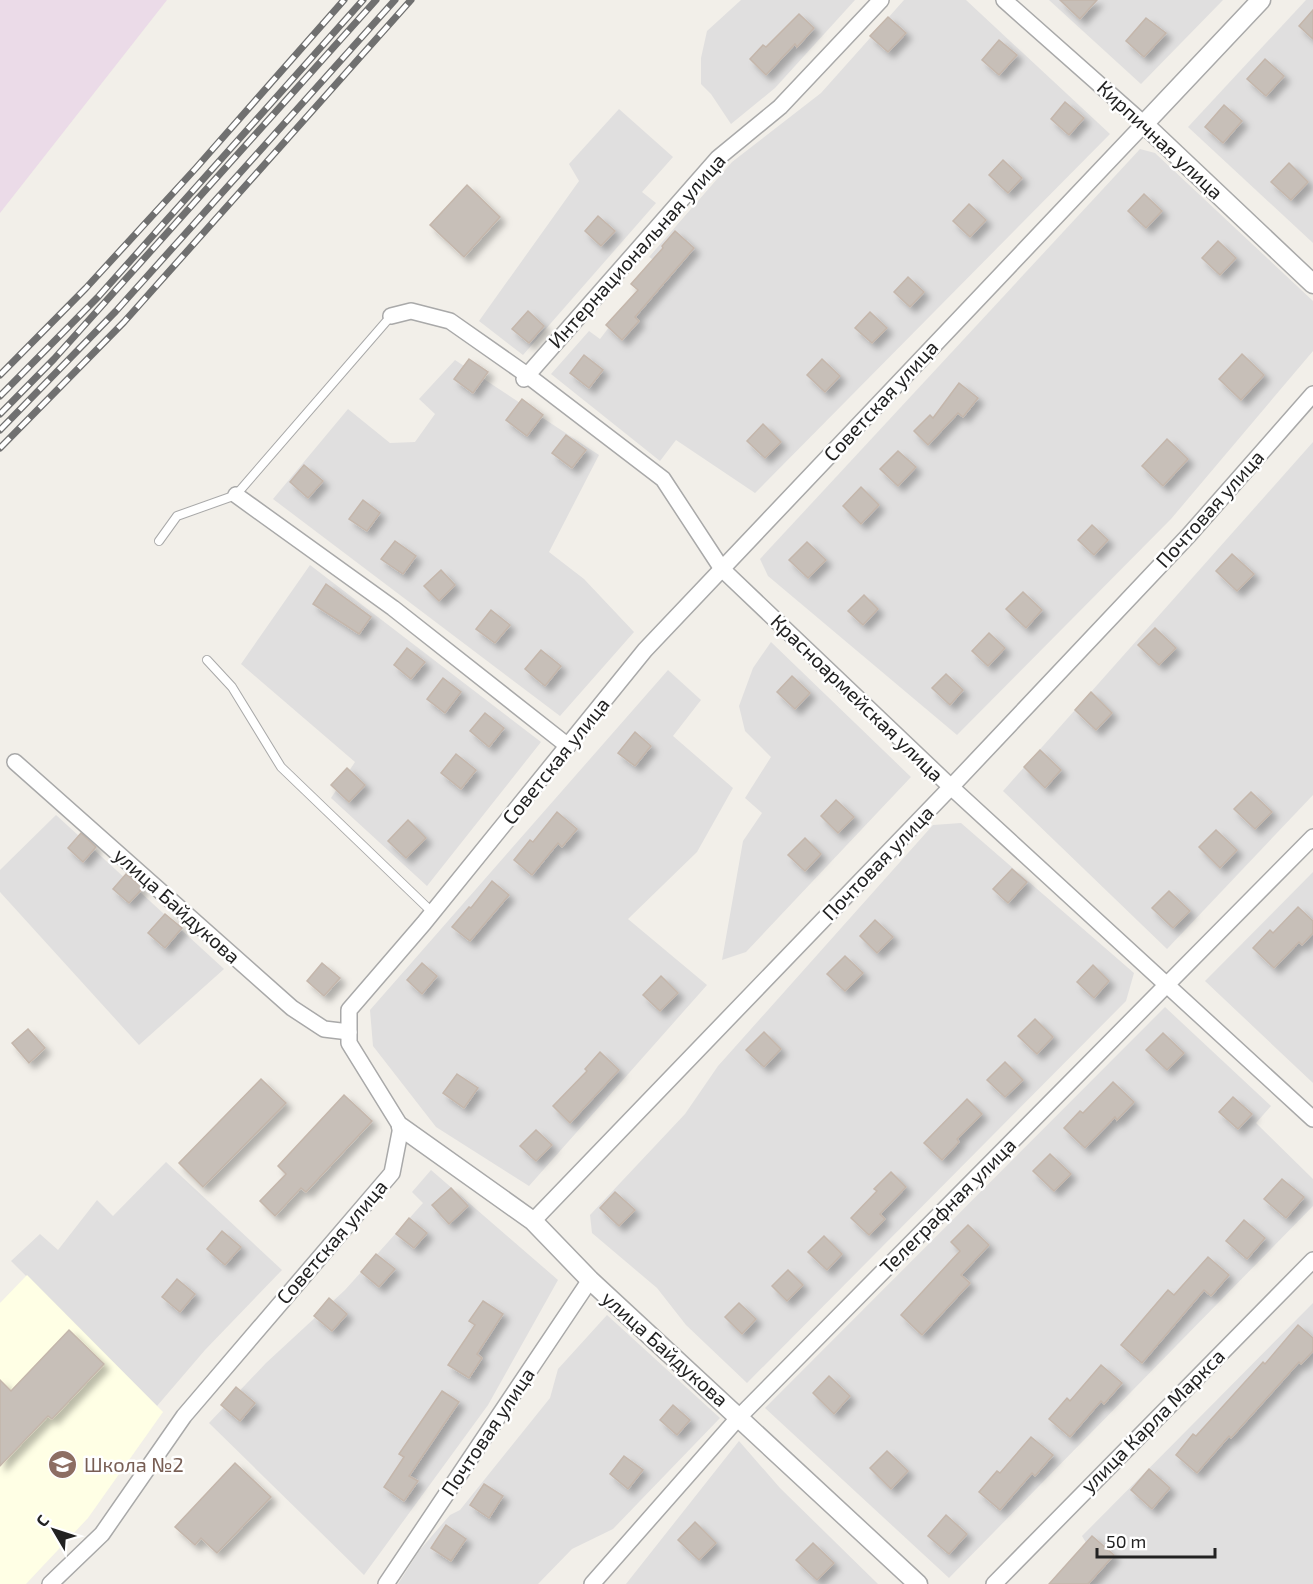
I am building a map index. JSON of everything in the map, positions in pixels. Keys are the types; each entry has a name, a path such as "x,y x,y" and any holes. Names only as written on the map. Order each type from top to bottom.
{"street":[{"name":"Интернациональная улица","path":"525,377 717,158 780,107 882,0"},
{"name":"Кирпичная улица","path":"1004,0 1144,124 1313,284"},
{"name":"Советская улица","path":"349,1032 349,1010 433,913 645,650 1261,0"},
{"name":"Красноармейская улица","path":"391,316 411,310 450,321 663,479 722,569 951,787 1313,1119"},
{"name":"Почтовая улица","path":"533,1221 951,787 1189,535 1313,394"},
{"path":"236,495 393,609 568,746"},
{"name":"улица Байдукова","path":"15,762 292,1008 324,1029 349,1032"},
{"name":"Телеграфная улица","path":"592,1584 739,1416 1313,837"},
{"path":"349,1032 349,1043 401,1127"},
{"name":"Советская улица","path":"50,1584 102,1534 184,1416 392,1173 401,1127"},
{"name":"улица Байдукова","path":"401,1127 533,1221 590,1280 918,1584"},
{"name":"улица Карла Маркса","path":"994,1584 1313,1260"},
{"name":"Почтовая улица","path":"386,1584 590,1280"}],"lane":[{"path":"159,541 177,516 236,495 391,316"},
{"path":"207,660 232,687 281,767 433,913"}],"shaded area":[{"path":"0,0 167,0 0,213"},
{"path":"741,0 855,0 775,88 731,124 711,94 701,84 701,58 707,31"},
{"path":"904,0 966,0 1110,134 755,493 676,440 660,461 551,374 589,331 600,339 658,263 649,257 732,162 821,93"},
{"path":"1049,0 1223,0 1141,84"},
{"path":"1306,0 1313,0 1313,243 1188,127"},
{"path":"619,109 673,157 642,192 656,203 523,355 479,321 579,181 569,164"},
{"path":"1140,149 1155,153 1313,301 1313,351 1171,519 957,735 768,576 760,559"},
{"path":"455,360 599,455 549,552 584,579 634,632 560,716 273,499 348,409 390,443 415,442 435,414 419,399"},
{"path":"1313,442 1313,795 1167,949 1003,791"},
{"path":"310,565 541,742 427,886 331,798 355,762 241,664"},
{"path":"771,642 911,777 746,952 722,960 743,841 762,813 745,798 771,757 745,731 739,706 753,668"},
{"path":"668,670 701,700 673,736 733,788 697,852 628,919 707,985 529,1186 436,1127 373,1046 370,1010"},
{"path":"56,815 224,969 139,1045 0,892 0,870"},
{"path":"961,823 1134,973 1126,1001 747,1383 686,1325 657,1288 592,1233 590,1215 685,1114 718,1066 933,825"},
{"path":"1313,872 1313,1083 1205,981"},
{"path":"1165,1007 1271,1106 1256,1123 1313,1179 1313,1206 949,1578 765,1408"},
{"path":"166,1162 282,1270 205,1350 157,1406 11,1261 40,1234 58,1250 97,1200 113,1216"},
{"path":"431,1170 558,1280 488,1405 364,1575 209,1423 266,1363 345,1290 423,1203 412,1192"},
{"name":"Школа №2","path":"27,1275 163,1412 88,1518 26,1584 0,1584 0,1303"},
{"path":"1313,1303 1313,1584 1050,1584 1088,1546 1082,1536"},
{"path":"607,1315 720,1418 613,1529 572,1549 538,1584 398,1584 419,1551 450,1515 460,1510 550,1398 558,1369"},
{"path":"739,1441 780,1488 878,1584 626,1584"}],"building":[{"path":"1060,0 1097,0 1080,19"},
{"path":"1313,10 1313,39 1299,26"},
{"path":"799,14 814,28 797,47 795,44 766,75 750,59 763,45 766,47"},
{"path":"888,17 906,33 888,52 870,36"},
{"path":"1146,18 1166,33 1144,57 1126,41"},
{"path":"999,40 1017,55 999,75 982,60"},
{"path":"1265,59 1284,76 1266,96 1247,79"},
{"path":"1065,102 1084,118 1069,135 1051,119"},
{"path":"1224,105 1242,121 1223,143 1205,127"},
{"path":"1003,160 1022,178 1008,193 989,175"},
{"path":"1289,163 1308,182 1291,200 1271,182"},
{"path":"467,185 500,217 464,257 430,225"},
{"path":"1144,194 1162,211 1146,228 1128,211"},
{"path":"969,204 986,220 970,237 953,221"},
{"path":"598,216 615,231 601,246 585,231"},
{"path":"675,231 694,248 635,317 639,321 622,340 606,325 638,290 631,284"},
{"path":"1218,241 1236,258 1220,275 1202,258"},
{"path":"908,277 924,292 910,307 894,292"},
{"path":"528,311 544,326 529,343 512,329"},
{"path":"870,312 887,328 872,343 855,328"},
{"path":"1242,354 1264,375 1241,400 1219,379"},
{"path":"584,355 603,370 589,388 570,373"},
{"path":"469,359 488,372 473,393 454,379"},
{"path":"822,359 840,376 825,392 807,375"},
{"path":"959,383 978,398 963,417 958,413 928,445 914,431 930,415 933,418"},
{"path":"522,399 543,415 527,436 506,420"},
{"path":"763,424 781,442 765,458 747,441"},
{"path":"566,435 586,450 572,468 552,453"},
{"path":"1167,439 1188,459 1163,486 1142,466"},
{"path":"898,451 916,467 898,486 880,469"},
{"path":"304,465 323,481 308,498 290,482"},
{"path":"861,487 879,505 861,524 843,506"},
{"path":"363,500 380,513 367,531 349,519"},
{"path":"1092,525 1108,540 1094,555 1078,540"},
{"path":"395,541 416,556 403,574 381,559"},
{"path":"807,542 826,560 808,578 789,560"},
{"path":"1232,554 1254,574 1237,591 1216,571"},
{"path":"441,570 455,585 439,601 424,586"},
{"path":"326,584 371,617 359,634 313,604"},
{"path":"1023,592 1042,610 1026,628 1006,609"},
{"path":"864,595 878,609 863,625 848,611"},
{"path":"491,610 510,625 495,643 476,629"},
{"path":"1155,628 1176,648 1159,665 1138,645"},
{"path":"989,633 1005,648 988,666 972,651"},
{"path":"407,648 425,662 411,679 394,665"},
{"path":"541,650 561,666 545,686 525,669"},
{"path":"946,674 963,690 950,705 932,688"},
{"path":"792,676 810,693 795,709 777,692"},
{"path":"443,678 461,692 445,713 427,699"},
{"path":"1091,692 1112,713 1096,730 1075,710"},
{"path":"485,713 504,728 489,747 470,731"},
{"path":"635,732 651,746 635,766 618,753"},
{"path":"1040,750 1061,770 1045,788 1024,767"},
{"path":"456,754 476,770 461,789 441,773"},
{"path":"347,768 365,785 349,802 331,785"},
{"path":"1251,792 1272,812 1255,829 1234,809"},
{"path":"836,800 854,817 838,833 821,816"},
{"path":"557,812 577,829 562,847 558,843 532,875 514,860 530,840 533,842"},
{"path":"408,820 426,838 406,858 388,841"},
{"path":"1216,830 1237,850 1220,868 1199,847"},
{"path":"81,833 96,847 83,862 68,848"},
{"path":"805,838 821,854 805,871 788,855"},
{"path":"1012,869 1027,882 1008,903 993,889"},
{"path":"126,874 143,888 129,903 113,889"},
{"path":"492,881 509,895 470,941 452,927 469,907 471,908"},
{"path":"1169,891 1190,911 1173,928 1152,908"},
{"path":"1298,907 1313,921 1313,933 1302,945 1299,942 1274,968 1253,948 1270,930 1273,933"},
{"path":"165,914 182,928 165,948 148,933"},
{"path":"875,920 893,937 877,953 860,936"},
{"path":"845,956 863,973 845,991 827,974"},
{"path":"322,963 340,978 324,996 307,981"},
{"path":"422,963 437,976 422,994 407,980"},
{"path":"1093,965 1109,981 1094,998 1077,982"},
{"path":"661,976 678,993 660,1011 643,995"},
{"path":"1035,1019 1053,1037 1037,1054 1018,1036"},
{"path":"28,1029 45,1048 29,1063 12,1043"},
{"path":"764,1032 781,1049 764,1067 746,1050"},
{"path":"1163,1033 1184,1053 1167,1070 1146,1050"},
{"path":"600,1052 619,1070 570,1123 553,1106 587,1071 585,1069"},
{"path":"1005,1062 1023,1080 1005,1097 987,1080"},
{"path":"457,1074 478,1088 464,1108 443,1093"},
{"path":"261,1079 286,1103 203,1187 179,1163"},
{"path":"1113,1082 1134,1102 1117,1120 1115,1117 1085,1148 1064,1128 1080,1111 1083,1113"},
{"path":"344,1095 372,1121 306,1192 301,1188 275,1216 260,1201 286,1174 278,1166"},
{"path":"1233,1097 1252,1114 1238,1129 1219,1112"},
{"path":"967,1099 982,1114 957,1139 959,1142 942,1160 924,1143"},
{"path":"536,1130 552,1145 536,1161 520,1146"},
{"path":"1050,1154 1071,1174 1054,1191 1033,1171"},
{"path":"891,1172 906,1187 880,1214 885,1219 869,1235 851,1218 877,1191 874,1189"},
{"path":"1282,1179 1304,1197 1286,1218 1264,1199"},
{"path":"451,1188 468,1206 449,1224 432,1205"},
{"path":"615,1192 635,1210 619,1226 600,1208"},
{"path":"409,1218 427,1233 414,1248 396,1234"},
{"path":"1244,1220 1265,1238 1247,1259 1226,1241"},
{"path":"968,1225 989,1245 961,1275 970,1283 922,1335 901,1315 960,1251 951,1242"},
{"path":"222,1231 241,1247 225,1265 207,1249"},
{"path":"824,1236 842,1254 827,1270 808,1252"},
{"path":"376,1254 395,1269 379,1287 361,1272"},
{"path":"1208,1257 1229,1275 1211,1296 1204,1290 1142,1363 1121,1345 1168,1290 1174,1295"},
{"path":"788,1270 803,1285 787,1301 772,1286"},
{"path":"177,1279 195,1294 180,1312 162,1297"},
{"path":"329,1298 347,1314 332,1331 314,1316"},
{"path":"483,1301 503,1314 477,1354 482,1358 469,1378 448,1365 475,1325 469,1321"},
{"path":"739,1303 756,1319 742,1334 725,1317"},
{"path":"1298,1325 1313,1338 1313,1351 1301,1364 1299,1362 1197,1473 1176,1455 1193,1434 1196,1436 1263,1362 1265,1364"},
{"path":"69,1330 104,1364 52,1419 48,1416 0,1466 0,1380 11,1391"},
{"path":"1101,1365 1122,1383 1104,1404 1101,1401 1070,1437 1049,1419 1067,1398 1070,1401"},
{"path":"829,1376 850,1396 834,1414 813,1393"},
{"path":"236,1387 255,1403 240,1421 221,1405"},
{"path":"442,1391 459,1402 409,1476 418,1481 404,1501 384,1487 404,1457 399,1454"},
{"path":"673,1405 690,1420 677,1435 660,1420"},
{"path":"1031,1437 1053,1455 1035,1476 1032,1473 1000,1510 979,1492 997,1471 1000,1473"},
{"path":"887,1451 908,1471 891,1489 870,1468"},
{"path":"624,1456 643,1470 628,1489 610,1474"},
{"path":"235,1463 271,1497 217,1553 201,1538 195,1545 175,1527"},
{"path":"1149,1469 1170,1488 1152,1509 1131,1490"},
{"path":"484,1484 503,1496 489,1518 470,1505"},
{"path":"946,1515 967,1534 949,1554 928,1536"},
{"path":"695,1522 716,1543 699,1560 678,1540"},
{"path":"446,1525 466,1539 451,1561 431,1548"},
{"path":"1092,1536 1114,1555 1088,1584 1049,1584"},
{"path":"813,1543 834,1563 817,1580 796,1560"}],"railway":[{"path":"0,375 86,288 196,168 344,0"},
{"path":"0,396 98,297 363,0"},
{"path":"0,414 54,359 376,0"},
{"path":"0,430 116,311 395,0"},
{"path":"0,448 124,322 411,0"}],"place":[{"name":"Школа №2","path":"63,1465"}]}
